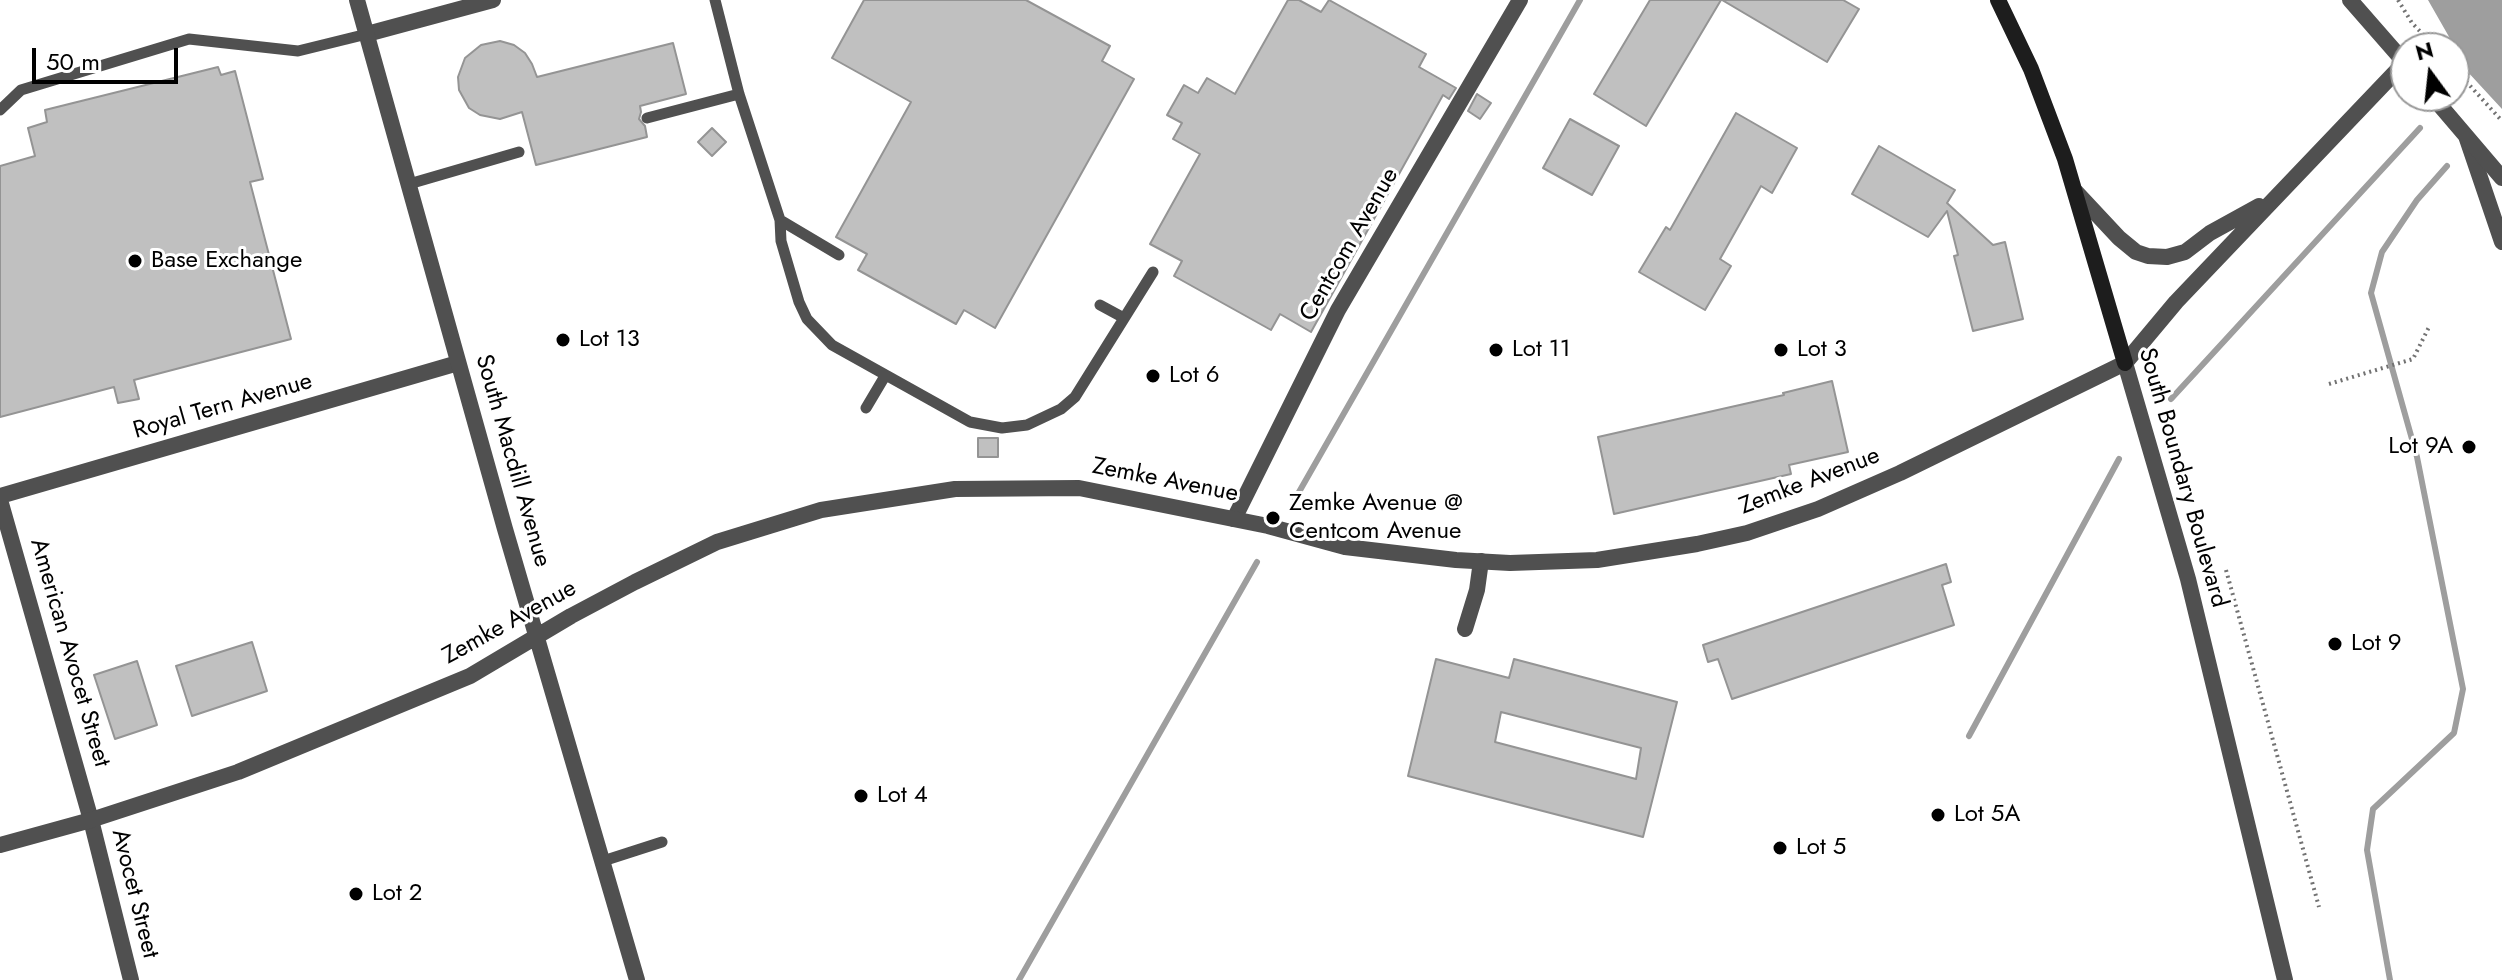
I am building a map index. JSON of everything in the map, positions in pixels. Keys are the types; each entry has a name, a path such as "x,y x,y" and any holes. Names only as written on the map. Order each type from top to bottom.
{"main road":[{"name":"South Boundary Boulevard","path":"1998,0 2031,69 2076,192 2125,363"}],"street":[{"name":"South Macdill Avenue","path":"357,0 458,363 637,980"},
{"path":"367,34 493,0"},
{"name":"Centcom Avenue","path":"1234,519 1338,310 1520,0"},
{"path":"2350,0 2390,47"},
{"name":"Zemke Avenue","path":"0,845 91,820 238,772 470,676 635,582 717,542 821,510 955,489 1079,488 1234,519 1345,547 1510,563 1597,560 1747,533 1818,509 1900,473 2125,363 2176,302 2274,197 2390,79"},
{"path":"2445,112 2502,178"},
{"path":"2466,137 2502,242"},
{"name":"Zemke Avenue","path":"2076,192 2136,252 2167,257 2185,252 2210,233 2274,197"},
{"name":"Royal Tern Avenue","path":"0,498 458,363"},
{"name":"South Boundary Boulevard","path":"2125,363 2188,579 2285,980"},
{"name":"American Avocet Street","path":"0,498 91,820"},
{"path":"1465,629 1477,590 1481,561"},
{"name":"Avocet Street","path":"91,820 131,980"}],"lane":[{"path":"715,0 739,94 780,220 781,241 799,302 807,319 832,345 970,422 1002,428 1027,425 1061,409 1075,397 1153,272"},
{"path":"0,110 21,90 189,39 298,51 367,34"},
{"path":"647,118 739,94"},
{"path":"409,184 519,152"},
{"path":"780,220 839,255"},
{"path":"1100,305 1124,318"},
{"path":"866,408 885,376"},
{"path":"603,861 662,842"}],"path":[{"path":"2398,0 2421,32"},
{"path":"2470,86 2502,121"},
{"path":"2329,384 2413,359 2429,327"},
{"path":"2226,570 2319,907"}],"shaded area":[{"path":"2428,0 2502,0 2502,109 2470,74 2470,32 2446,32"}],"building":[{"path":"864,0 1026,0 1110,46 1102,61 1134,79 995,328 964,310 956,324 858,270 867,254 836,237 911,102 832,58"},
{"path":"1288,0 1299,0 1321,12 1329,0 1426,54 1419,67 1456,88 1449,99 1443,95 1311,332 1280,314 1271,330 1174,276 1182,261 1150,244 1200,154 1173,139 1182,123 1167,115 1184,85 1198,93 1207,78 1235,94"},
{"path":"1650,0 1721,0 1646,126 1594,94"},
{"path":"1722,0 1843,0 1859,9 1827,62"},
{"path":"500,41 514,45 525,53 537,77 673,43 686,94 640,106 639,119 645,126 647,137 536,165 522,112 500,119 480,115 469,108 459,90 458,77 465,58 481,45"},
{"name":"Base Exchange","path":"218,67 221,75 235,71 263,179 250,182 291,339 134,380 139,399 118,403 114,387 0,417 0,166 35,156 28,128 47,122 45,110"},
{"path":"1477,94 1491,103 1480,119 1468,111"},
{"path":"1736,113 1797,148 1772,193 1761,186 1720,259 1731,266 1705,310 1639,272 1666,227 1670,230"},
{"path":"1570,119 1619,146 1592,195 1543,168"},
{"path":"712,128 726,142 712,156 698,142"},
{"path":"1879,146 1955,190 1947,203 1993,245 2005,242 2023,319 1973,331 1954,256 1958,255 1947,211 1928,237 1852,194"},
{"path":"1832,381 1848,452 1789,465 1791,474 1614,514 1598,437 1784,395"},
{"path":"978,438 998,438 998,457 978,457"},
{"path":"1946,564 1951,582 1942,585 1954,625 1732,699 1718,659 1708,662 1703,645"},
{"path":"252,642 267,691 192,716 176,666"},
{"path":"1436,659 1509,678 1514,659 1677,702 1643,837 1408,776","holes":["1501,712 1641,748 1636,779 1495,742"]},
{"path":"137,661 157,725 115,739 94,675"}],"waterway":[{"path":"1295,499 1580,0"},
{"path":"2171,399 2420,128"},
{"path":"2390,980 2367,850 2373,809 2454,733 2463,689 2417,457 2371,293 2382,252 2417,200 2447,166"},
{"path":"1969,736 2119,459"},
{"path":"1019,980 1257,562"}],"place":[{"name":"Base Exchange","path":"135,261"},
{"name":"Lot 13","path":"563,340"},
{"name":"Lot 11","path":"1496,350"},
{"name":"Lot 3","path":"1781,350"},
{"name":"Lot 6","path":"1153,376"},
{"name":"Lot 9A","path":"2469,447"},
{"name":"Zemke Avenue @ Centcom Avenue","path":"1273,518"},
{"name":"Lot 9","path":"2335,644"},
{"name":"Lot 4","path":"861,796"},
{"name":"Lot 5A","path":"1938,815"},
{"name":"Lot 5","path":"1780,848"},
{"name":"Lot 2","path":"356,894"}]}
